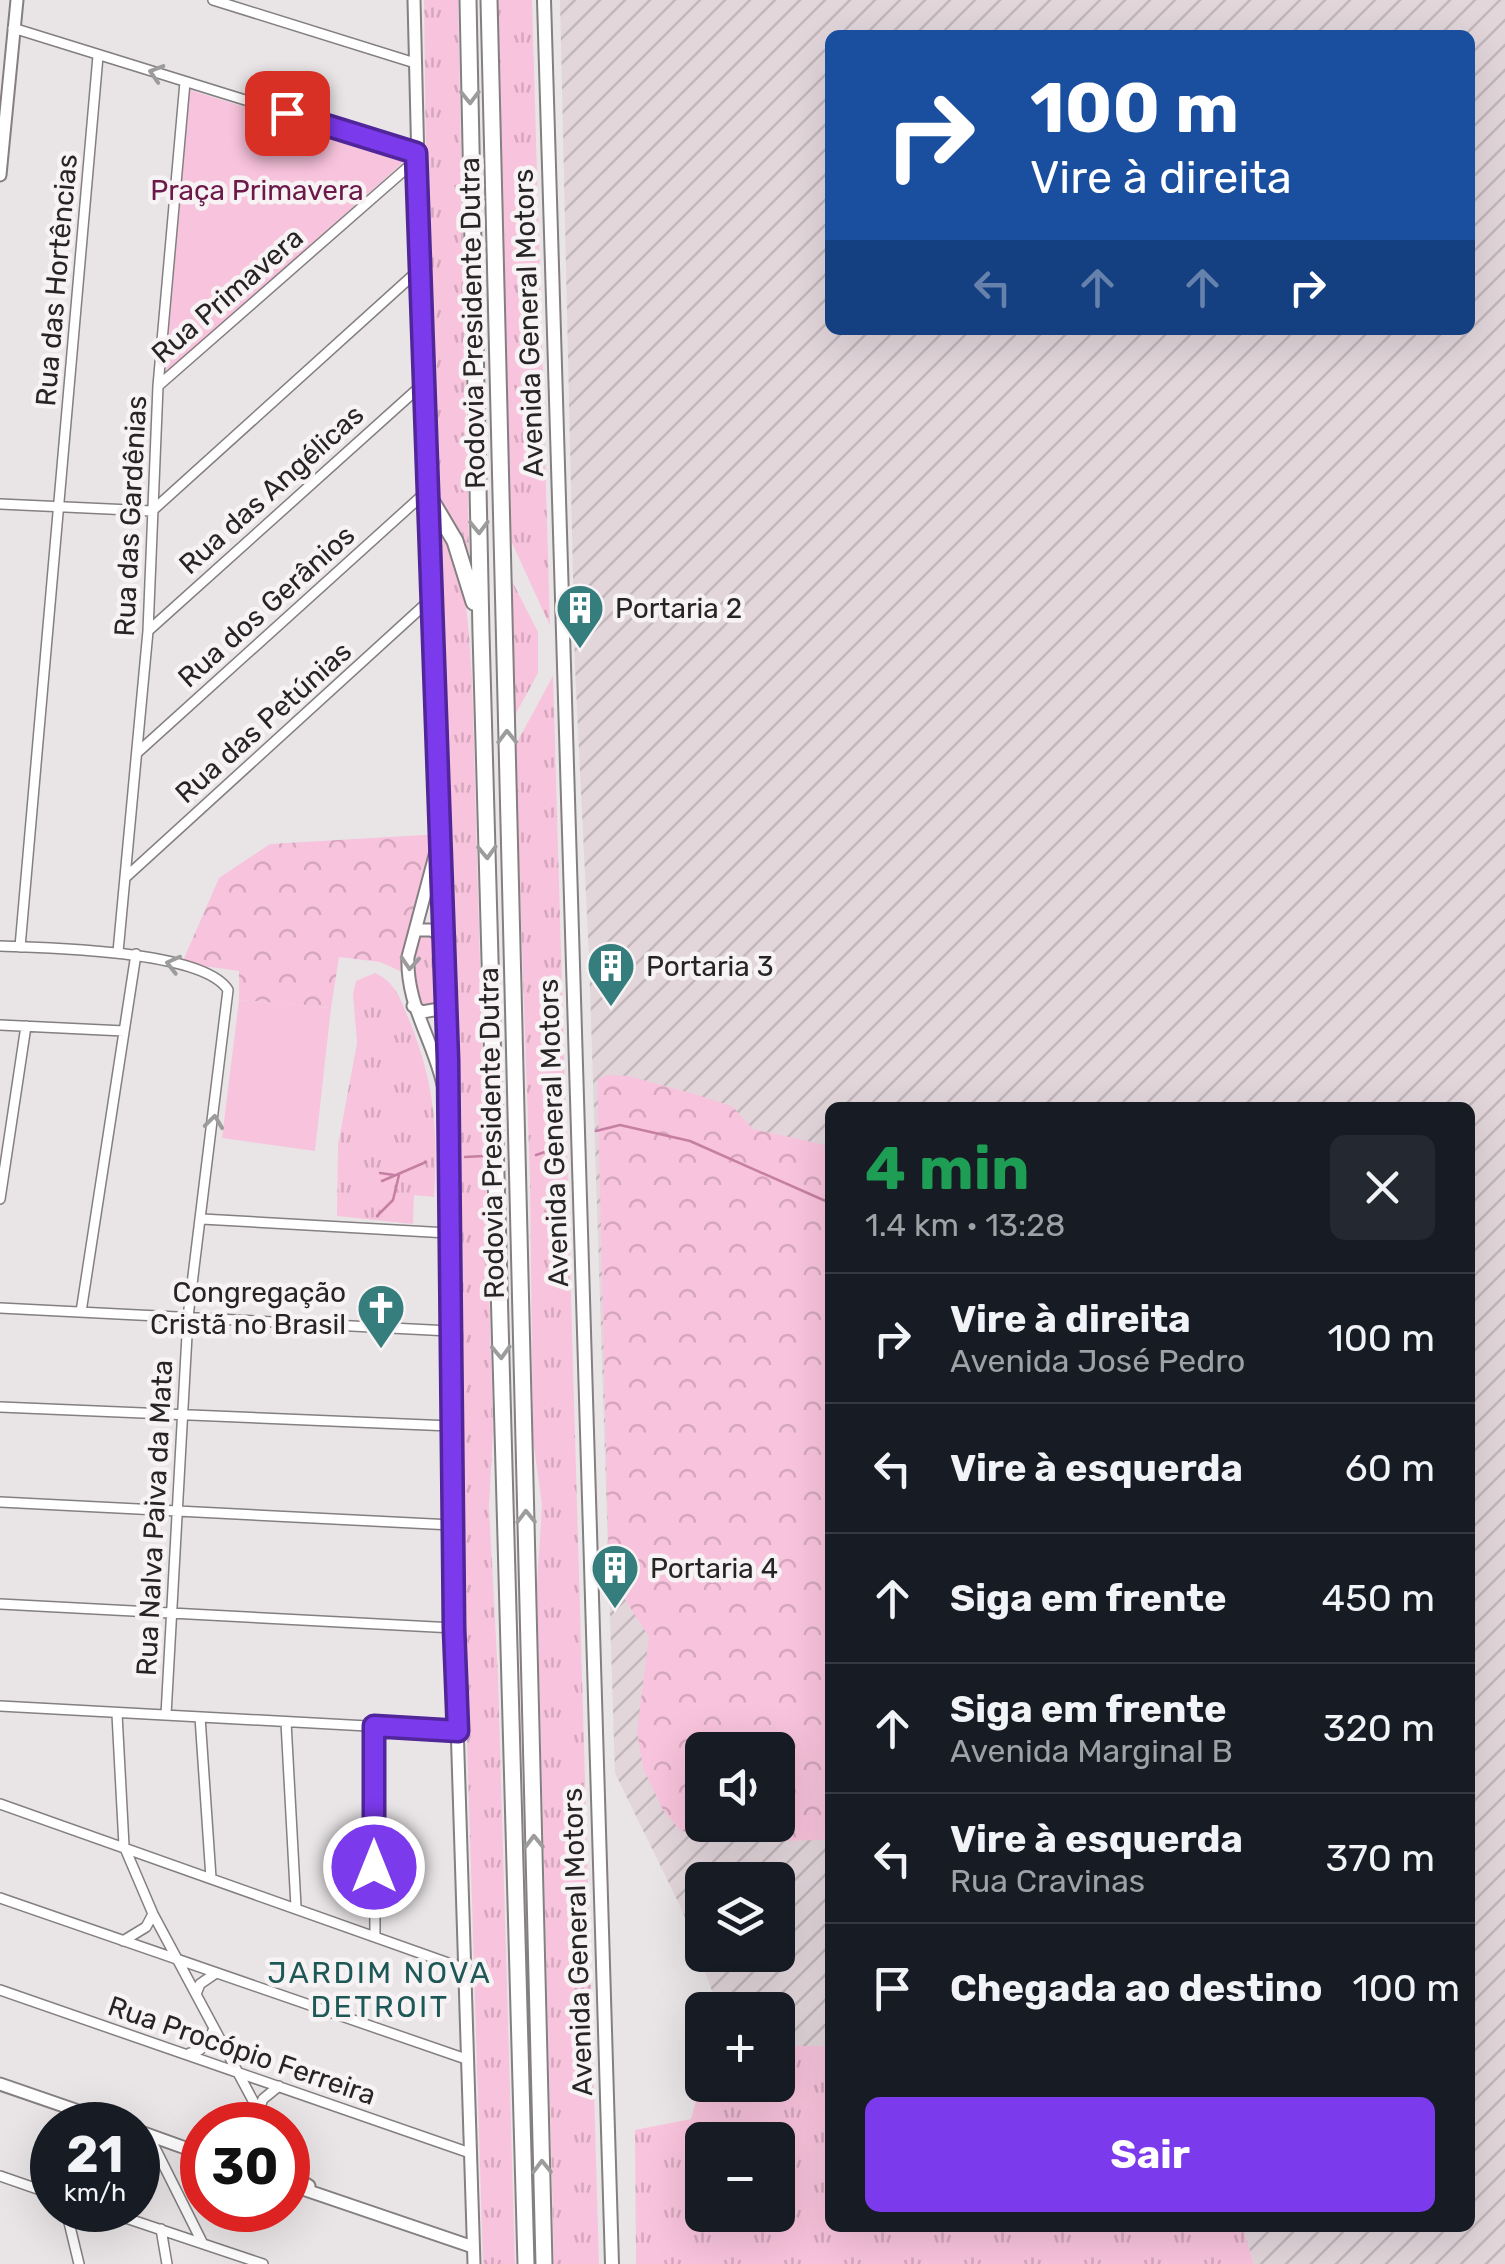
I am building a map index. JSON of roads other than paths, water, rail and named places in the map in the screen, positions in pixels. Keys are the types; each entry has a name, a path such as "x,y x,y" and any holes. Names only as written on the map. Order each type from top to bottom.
{"highway":[{"name":"Rodovia Presidente Dutra","path":"468,0 526,2264"},
{"name":"Rodovia Presidente Dutra","path":"489,0 544,2264"},
{"path":"426,492 455,541 482,633"}],"main road":[{"name":"Avenida General Motors","path":"544,0 612,2264"}],"street":[{"path":"0,174 17,0"},
{"path":"213,0 415,63"},
{"path":"414,0 426,492 446,1008 454,1628 474,2264"},
{"path":"14,28 416,157"},
{"name":"Rua das Hortências","path":"20,947 98,56"},
{"name":"Rua das Gardênias","path":"118,952 148,631 158,386 185,82"},
{"name":"Rua Primavera","path":"158,386 416,157"},
{"path":"0,504 152,511 422,268"},
{"name":"Rua das Angélicas","path":"148,631 426,381"},
{"name":"Rua dos Gerânios","path":"137,753 426,492"},
{"name":"Rua das Petúnias","path":"126,877 431,600"},
{"path":"440,834 407,974 412,1006 438,1061 447,1104"},
{"path":"415,930 431,930 444,937"},
{"path":"0,946 136,954 81,1312"},
{"name":"Rua Nalva Paiva da Mata","path":"136,954 210,974 222,980 228,990 188,1317 166,1715"},
{"path":"412,1006 422,1012 446,1008"},
{"path":"0,1025 124,1032"},
{"path":"0,1200 26,1026"},
{"path":"202,1219 448,1233"},
{"path":"0,1308 450,1331"},
{"path":"0,1407 452,1426"},
{"path":"0,1502 452,1525"},
{"path":"0,1604 454,1628"},
{"path":"0,1706 458,1731"},
{"path":"117,1714 124,1846 153,1914 253,2102"},
{"path":"200,1717 211,1878"},
{"path":"286,1722 296,1908"},
{"path":"374,1726 374,1937"},
{"path":"0,1804 465,1968"},
{"path":"0,1898 466,2059"},
{"path":"123,1941 146,1927 153,1914"},
{"path":"196,1994 200,1984 216,1973"},
{"name":"Rua Procópio Ferreira","path":"0,1990 470,2153"},
{"path":"186,2054 199,2052 209,2042 214,2028"},
{"path":"0,2084 52,2102"},
{"path":"262,2102 279,2086"},
{"path":"160,2165 202,2242"},
{"path":"0,2176 30,2186"},
{"path":"310,2188 473,2247"},
{"path":"167,2264 160,2230 263,2264"},
{"path":"71,2232 79,2264"}],"waterway":[{"path":"596,1131 620,1125 690,1141 825,1201"},
{"path":"536,1155 566,1145"},
{"path":"465,1157 484,1156"},
{"path":"382,1181 426,1162"},
{"path":"380,1173 394,1175"},
{"path":"377,1216 393,1200 399,1175"}],"place":[{"name":"Portaria 2","path":"580,650"},
{"name":"Portaria 3","path":"611,1008"},
{"name":"Congregação Cristã no Brasil","path":"381,1350"},
{"name":"Portaria 4","path":"615,1610"}],"district":[{"name":"JARDIM NOVA DETROIT","path":"380,1990"}],"park label":[{"name":"Praça Primavera","path":"257,190"}]}
